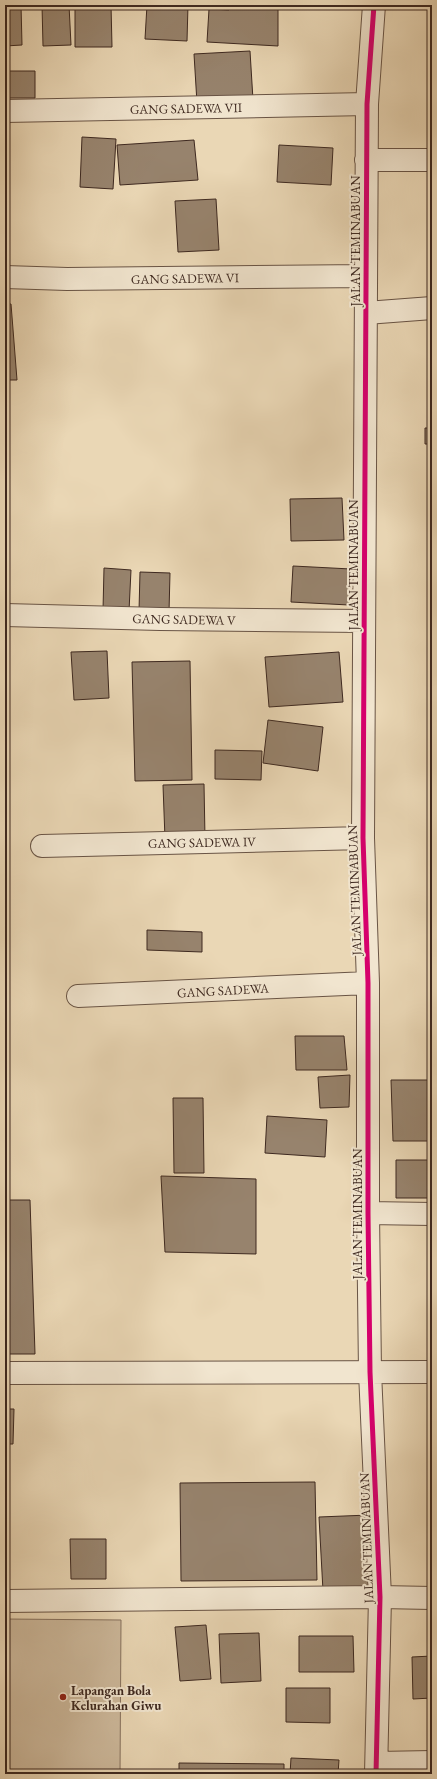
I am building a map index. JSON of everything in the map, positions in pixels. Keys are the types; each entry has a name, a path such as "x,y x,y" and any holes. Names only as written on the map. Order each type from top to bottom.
{"street":[{"name":"JALAN TEMINABUAN","path":"374,5 367,104 366,160 363,838 368,983 370,1372 380,1597 376,1769"},
{"name":"GANG SADEWA VII","path":"5,111 367,104"},
{"path":"366,160 432,160"},
{"name":"GANG SADEWA VI","path":"5,277 67,279 366,276"},
{"path":"366,313 432,308"},
{"name":"GANG SADEWA V","path":"5,615 160,619 364,620"},
{"name":"GANG SADEWA IV","path":"42,846 363,838"},
{"name":"GANG SADEWA","path":"78,996 368,983"},
{"path":"368,1213 432,1214"},
{"path":"5,1373 432,1372"},
{"path":"5,1601 380,1597 432,1598"},
{"path":"376,1769 432,1762"}],"shaded area":[{"name":"Lapangan Bola Kelurahan Giwu","path":"5,1619 121,1620 120,1774 5,1774"}],"building":[{"path":"5,5 21,5 22,45 5,46"},
{"path":"42,5 69,5 71,45 43,46"},
{"path":"75,5 111,5 112,47 75,47"},
{"path":"147,5 188,5 187,41 145,39"},
{"path":"229,5 278,5 278,46 207,42 209,9 229,10"},
{"path":"250,51 253,100 197,103 194,54"},
{"path":"5,71 35,71 35,98 5,98"},
{"path":"82,137 116,139 113,189 80,187"},
{"path":"194,140 198,180 120,185 117,145"},
{"path":"279,145 333,148 331,185 277,182"},
{"path":"216,199 219,250 178,252 175,201"},
{"path":"5,304 11,304 17,380 5,380"},
{"path":"425,428 432,428 432,444 425,444"},
{"path":"342,498 344,540 291,541 290,499"},
{"path":"293,566 351,569 349,605 291,602"},
{"path":"104,568 131,570 129,611 103,610"},
{"path":"140,572 170,573 169,612 139,611"},
{"path":"107,651 109,698 74,700 71,652"},
{"path":"339,652 343,702 269,707 265,657"},
{"path":"190,661 192,780 135,781 132,662"},
{"path":"268,720 323,727 318,771 263,763"},
{"path":"215,750 262,751 261,780 215,779"},
{"path":"204,784 205,838 165,839 163,785"},
{"path":"147,930 202,932 202,952 147,950"},
{"path":"295,1036 344,1036 347,1070 296,1070"},
{"path":"350,1075 349,1107 320,1108 318,1077"},
{"path":"391,1080 432,1080 432,1141 393,1141"},
{"path":"173,1098 203,1098 204,1173 174,1173"},
{"path":"267,1116 327,1120 325,1157 265,1153"},
{"path":"396,1160 432,1160 432,1198 396,1198"},
{"path":"161,1176 256,1179 256,1254 165,1252"},
{"path":"5,1200 30,1200 35,1354 5,1354"},
{"path":"5,1409 14,1409 13,1444 5,1444"},
{"path":"315,1482 317,1580 181,1581 180,1483"},
{"path":"369,1515 373,1588 323,1591 319,1517"},
{"path":"70,1539 106,1539 106,1579 71,1579"},
{"path":"206,1625 211,1679 180,1681 175,1627"},
{"path":"259,1633 261,1681 221,1683 219,1634"},
{"path":"299,1636 353,1636 354,1672 299,1672"},
{"path":"432,1656 432,1698 413,1699 412,1657"},
{"path":"286,1688 330,1688 330,1723 286,1722"},
{"path":"291,1758 339,1760 338,1774 290,1774"},
{"path":"179,1763 284,1764 284,1774 179,1774"}],"cycle path":[{"path":"374,5 367,104 363,838 368,983 370,1372 380,1597 376,1774"}],"place":[{"name":"Lapangan Bola Kelurahan Giwu","path":"63,1697"}]}
